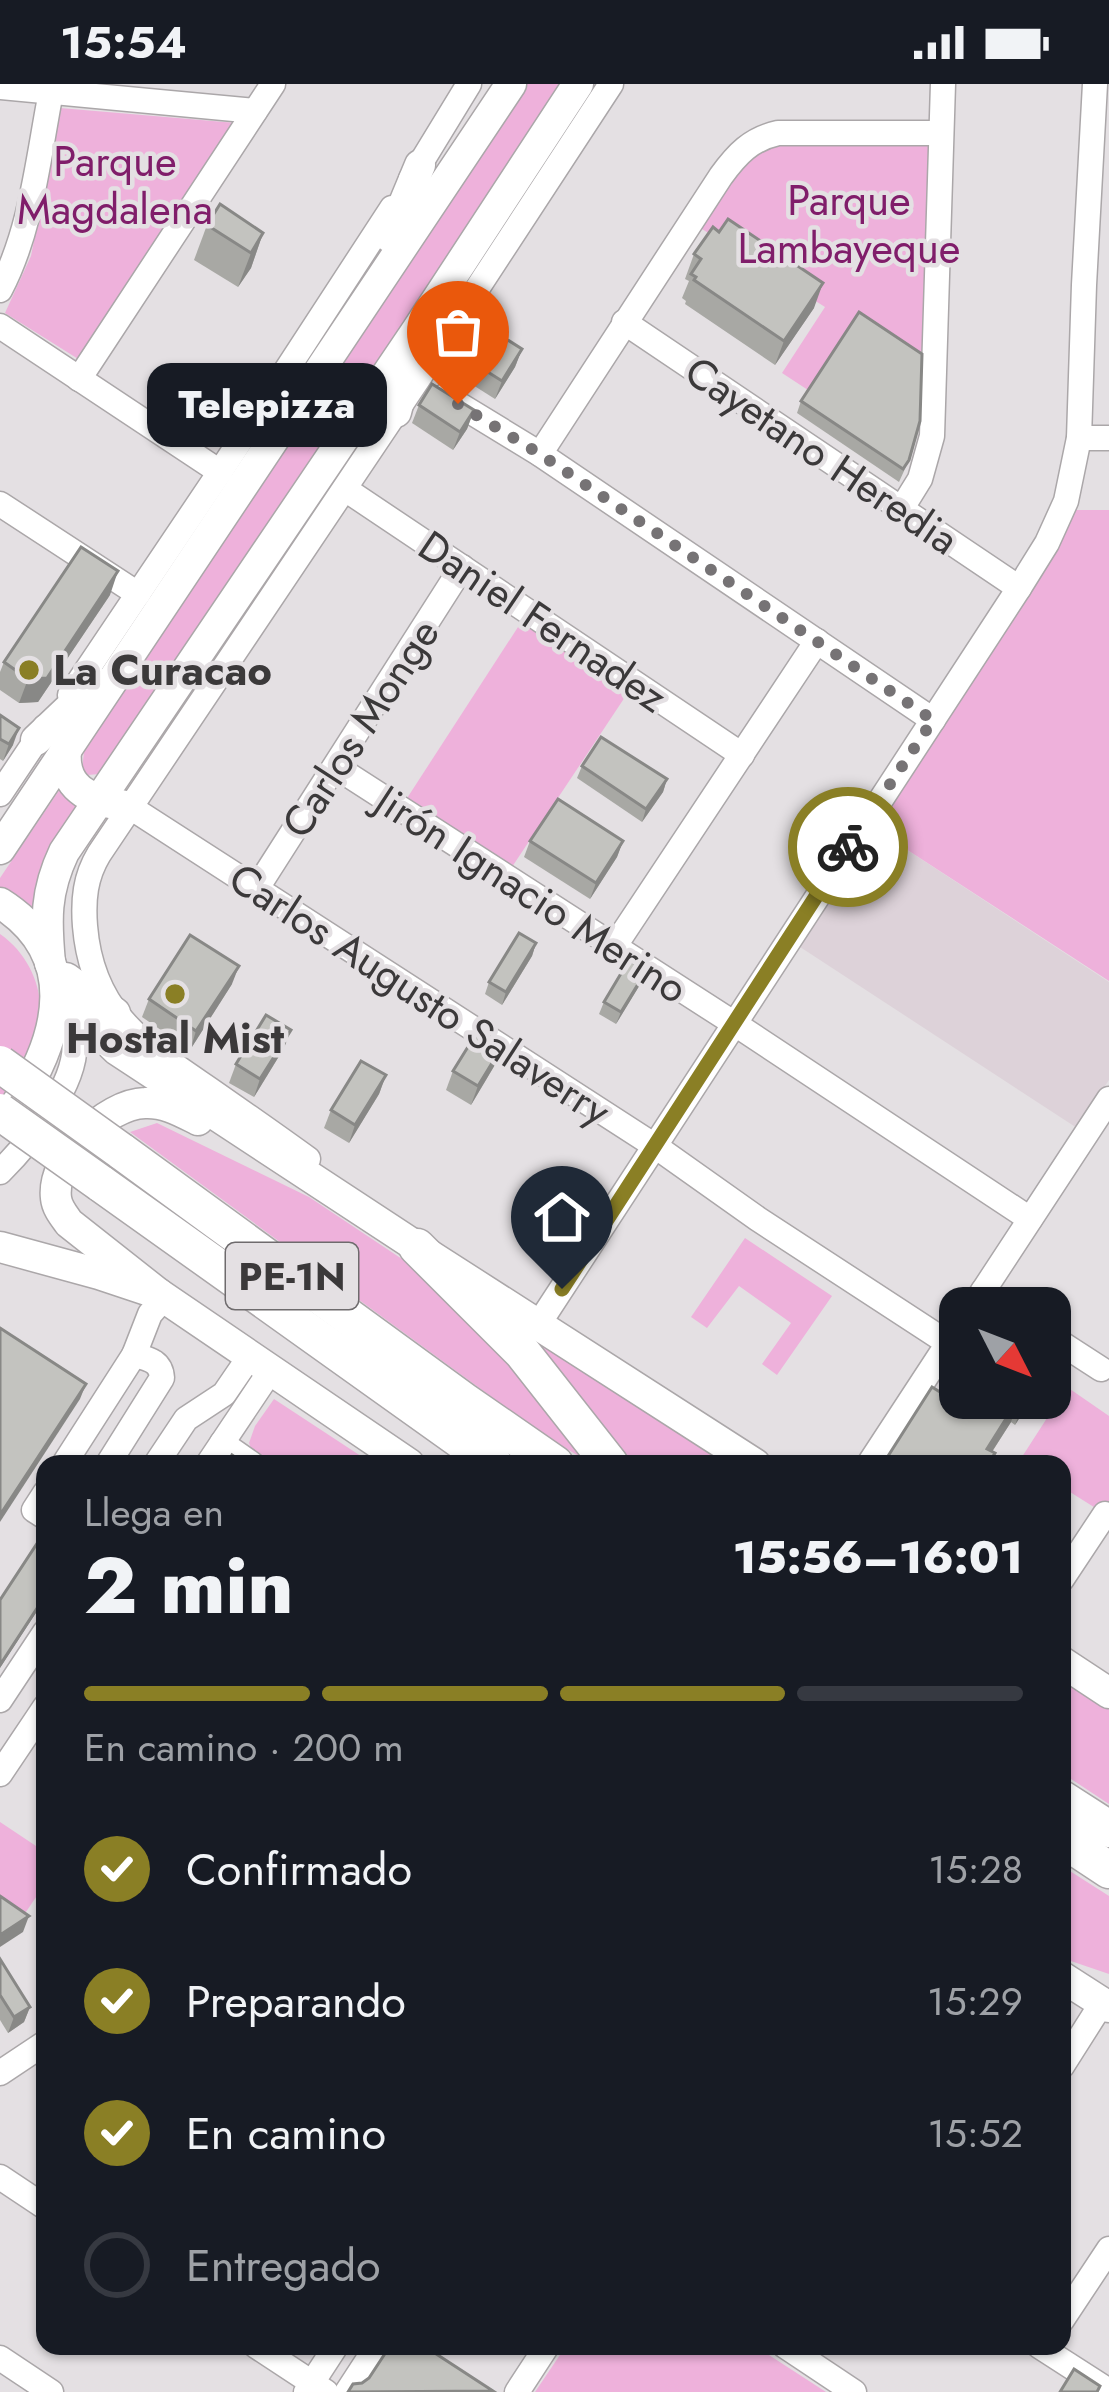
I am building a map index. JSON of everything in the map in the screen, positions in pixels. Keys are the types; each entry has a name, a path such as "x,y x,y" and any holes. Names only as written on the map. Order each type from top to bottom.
{"highway":[{"name":"PE-1N","path":"0,1064 542,1455"},
{"name":"PE-1N","path":"0,1112 481,1455"},
{"path":"417,1247 522,1352 602,1455"},
{"path":"1071,1804 1109,1829"},
{"path":"1071,1845 1109,1870"}],"main road":[{"path":"25,733 97,682 152,597 369,296 511,84"},
{"path":"0,1128 50,1042 53,979 47,901 64,852 417,330 595,87"},
{"path":"369,296 374,270 420,165"},
{"path":"396,412 417,330"},
{"path":"0,849 66,750 152,597"},
{"path":"66,750 69,774 86,795 130,807"},
{"path":"0,903 28,926 53,979 117,1050 740,1455"},
{"path":"53,979 115,1013"},
{"path":"331,1190 164,1105 144,1103 123,1107 87,1132 66,1162 56,1198 69,1223 166,1300 396,1455"},
{"path":"0,1251 48,1260 166,1300"},
{"path":"1071,1669 1109,1694"},
{"path":"1071,1981 1107,1999"}],"street":[{"path":"80,379 274,84"},
{"path":"0,794 25,733 152,597 220,472 469,84"},
{"path":"902,508 920,479 932,436 943,84"},
{"path":"538,1325 1019,588 1066,501 1079,438 1096,286 1095,84"},
{"path":"0,87 255,111"},
{"path":"417,1247 309,1160 135,1036 99,986 89,958 84,896 95,861 418,379 595,87"},
{"path":"0,290 18,251 51,92"},
{"path":"540,454 729,165 757,140 778,133 941,133"},
{"name":"Cayetano Heredia","path":"624,322 1019,588"},
{"path":"0,326 220,472"},
{"path":"418,379 540,454 933,720"},
{"path":"1079,438 1109,438"},
{"name":"Daniel Fernadez","path":"345,488 742,754"},
{"path":"0,503 152,597"},
{"name":"Carlos Monge","path":"257,887 462,567"},
{"path":"614,946 817,641"},
{"path":"0,823 97,682"},
{"name":"Jirón Ignacio Merino","path":"336,767 1030,1219"},
{"name":"Carlos Augusto Salaverry","path":"130,807 655,1146 758,1219 939,1325"},
{"path":"0,1172 32,1136 66,1080 75,1041 53,979"},
{"path":"986,1287 1109,1099"},
{"path":"71,1455 143,1358 150,1315 166,1300"},
{"path":"1071,1350 1101,1370"},
{"path":"875,1455 939,1357"},
{"path":"114,1455 160,1383 160,1369 143,1358"},
{"path":"162,1455 186,1419 260,1363"},
{"path":"215,1454 238,1419 260,1363"},
{"path":"217,1400 231,1404 238,1419"},
{"path":"1071,1566 1108,1513"},
{"path":"0,1700 36,1645"},
{"path":"0,1774 36,1720"},
{"path":"1071,2053 1107,1999"},
{"path":"0,2073 36,2049"},
{"path":"0,2177 36,2201"},
{"path":"1071,2306 1109,2249"},
{"path":"268,2355 314,2389 331,2355"},
{"path":"347,2392 371,2355"},
{"path":"517,2392 541,2355"},
{"path":"798,2355 854,2392"},
{"path":"1054,2355 1109,2390"},
{"path":"0,2359 51,2392"}],"shaded area":[{"path":"872,827 1109,982 1109,1080 1077,1128 797,945"}],"green space":[{"path":"527,84 565,84 100,774 87,775 82,769 84,752"},
{"name":"Parque Magdalena","path":"60,108 236,123 83,362 5,313 31,256"},
{"name":"Parque Lambayeque","path":"941,133 926,371 854,325 811,392 782,373 825,307 691,222 751,144"},
{"path":"1072,510 1109,510 1109,981 872,827"},
{"path":"529,610 635,682 506,876 400,809"},
{"path":"60,789 66,798 83,802 42,874 31,910 0,888 0,878"},
{"path":"0,934 29,966 40,1008 33,1046 0,1107"},
{"path":"157,1123 309,1197 465,1301 582,1455 542,1434 130,1132"},
{"path":"745,1238 832,1296 777,1375 762,1364 791,1323 739,1286 707,1328 691,1317"},
{"path":"473,1294 719,1455 613,1455"},
{"path":"1071,1390 1109,1416 1109,1508 1105,1514 1071,1493 1071,1455 1023,1455 1046,1419 1071,1419"},
{"path":"274,1399 359,1455 255,1455 249,1443"},
{"path":"1071,1684 1109,1709 1109,1804 1071,1779"},
{"path":"0,1822 36,1846 36,1897 17,1925 0,1914"},
{"path":"1071,1872 1109,1896 1109,1974 1071,1961"},
{"path":"560,2355 769,2355 826,2392 535,2392"}],"building":[{"path":"220,204 263,233 251,253 207,225"},
{"path":"728,219 823,283 784,341 691,274 701,259 694,254 713,227 719,232"},
{"path":"859,312 922,354 920,421 903,469 801,401"},
{"path":"473,318 522,349 502,381 453,350"},
{"path":"432,384 474,410 460,432 419,405"},
{"path":"81,547 118,571 47,678 28,679 4,662"},
{"path":"0,715 19,728 9,744 0,739"},
{"path":"601,737 667,779 646,809 582,766"},
{"path":"558,799 623,841 596,883 530,841"},
{"path":"519,933 536,943 506,992 489,982"},
{"path":"190,935 239,966 196,1031 149,999"},
{"path":"629,960 646,971 621,1012 604,1002"},
{"path":"266,1015 291,1030 260,1079 236,1064"},
{"path":"479,1029 503,1045 478,1086 453,1071"},
{"path":"361,1061 386,1075 355,1125 331,1110"},
{"path":"0,1328 86,1384 0,1515"},
{"path":"932,1387 939,1391 939,1419 1006,1419 987,1449 994,1455 889,1455"},
{"path":"36,1545 36,1610 0,1665 0,1600"},
{"path":"0,1896 29,1916 0,1935"},
{"path":"0,1959 30,2007 14,2017 0,1995"},
{"path":"384,2355 438,2355 493,2391 348,2392 353,2384 369,2378"},
{"path":"1074,2369 1100,2386 1097,2392 1060,2392"}],"way so far":[{"path":"458,404 540,454 933,720 848,847"}],"place":[{"name":"Telepizza","path":"458,404"},
{"name":"La Curacao","path":"29,670"},
{"name":"Hostal Mist","path":"175,994"}],"route":[{"path":"562,1289 848,847"}]}
